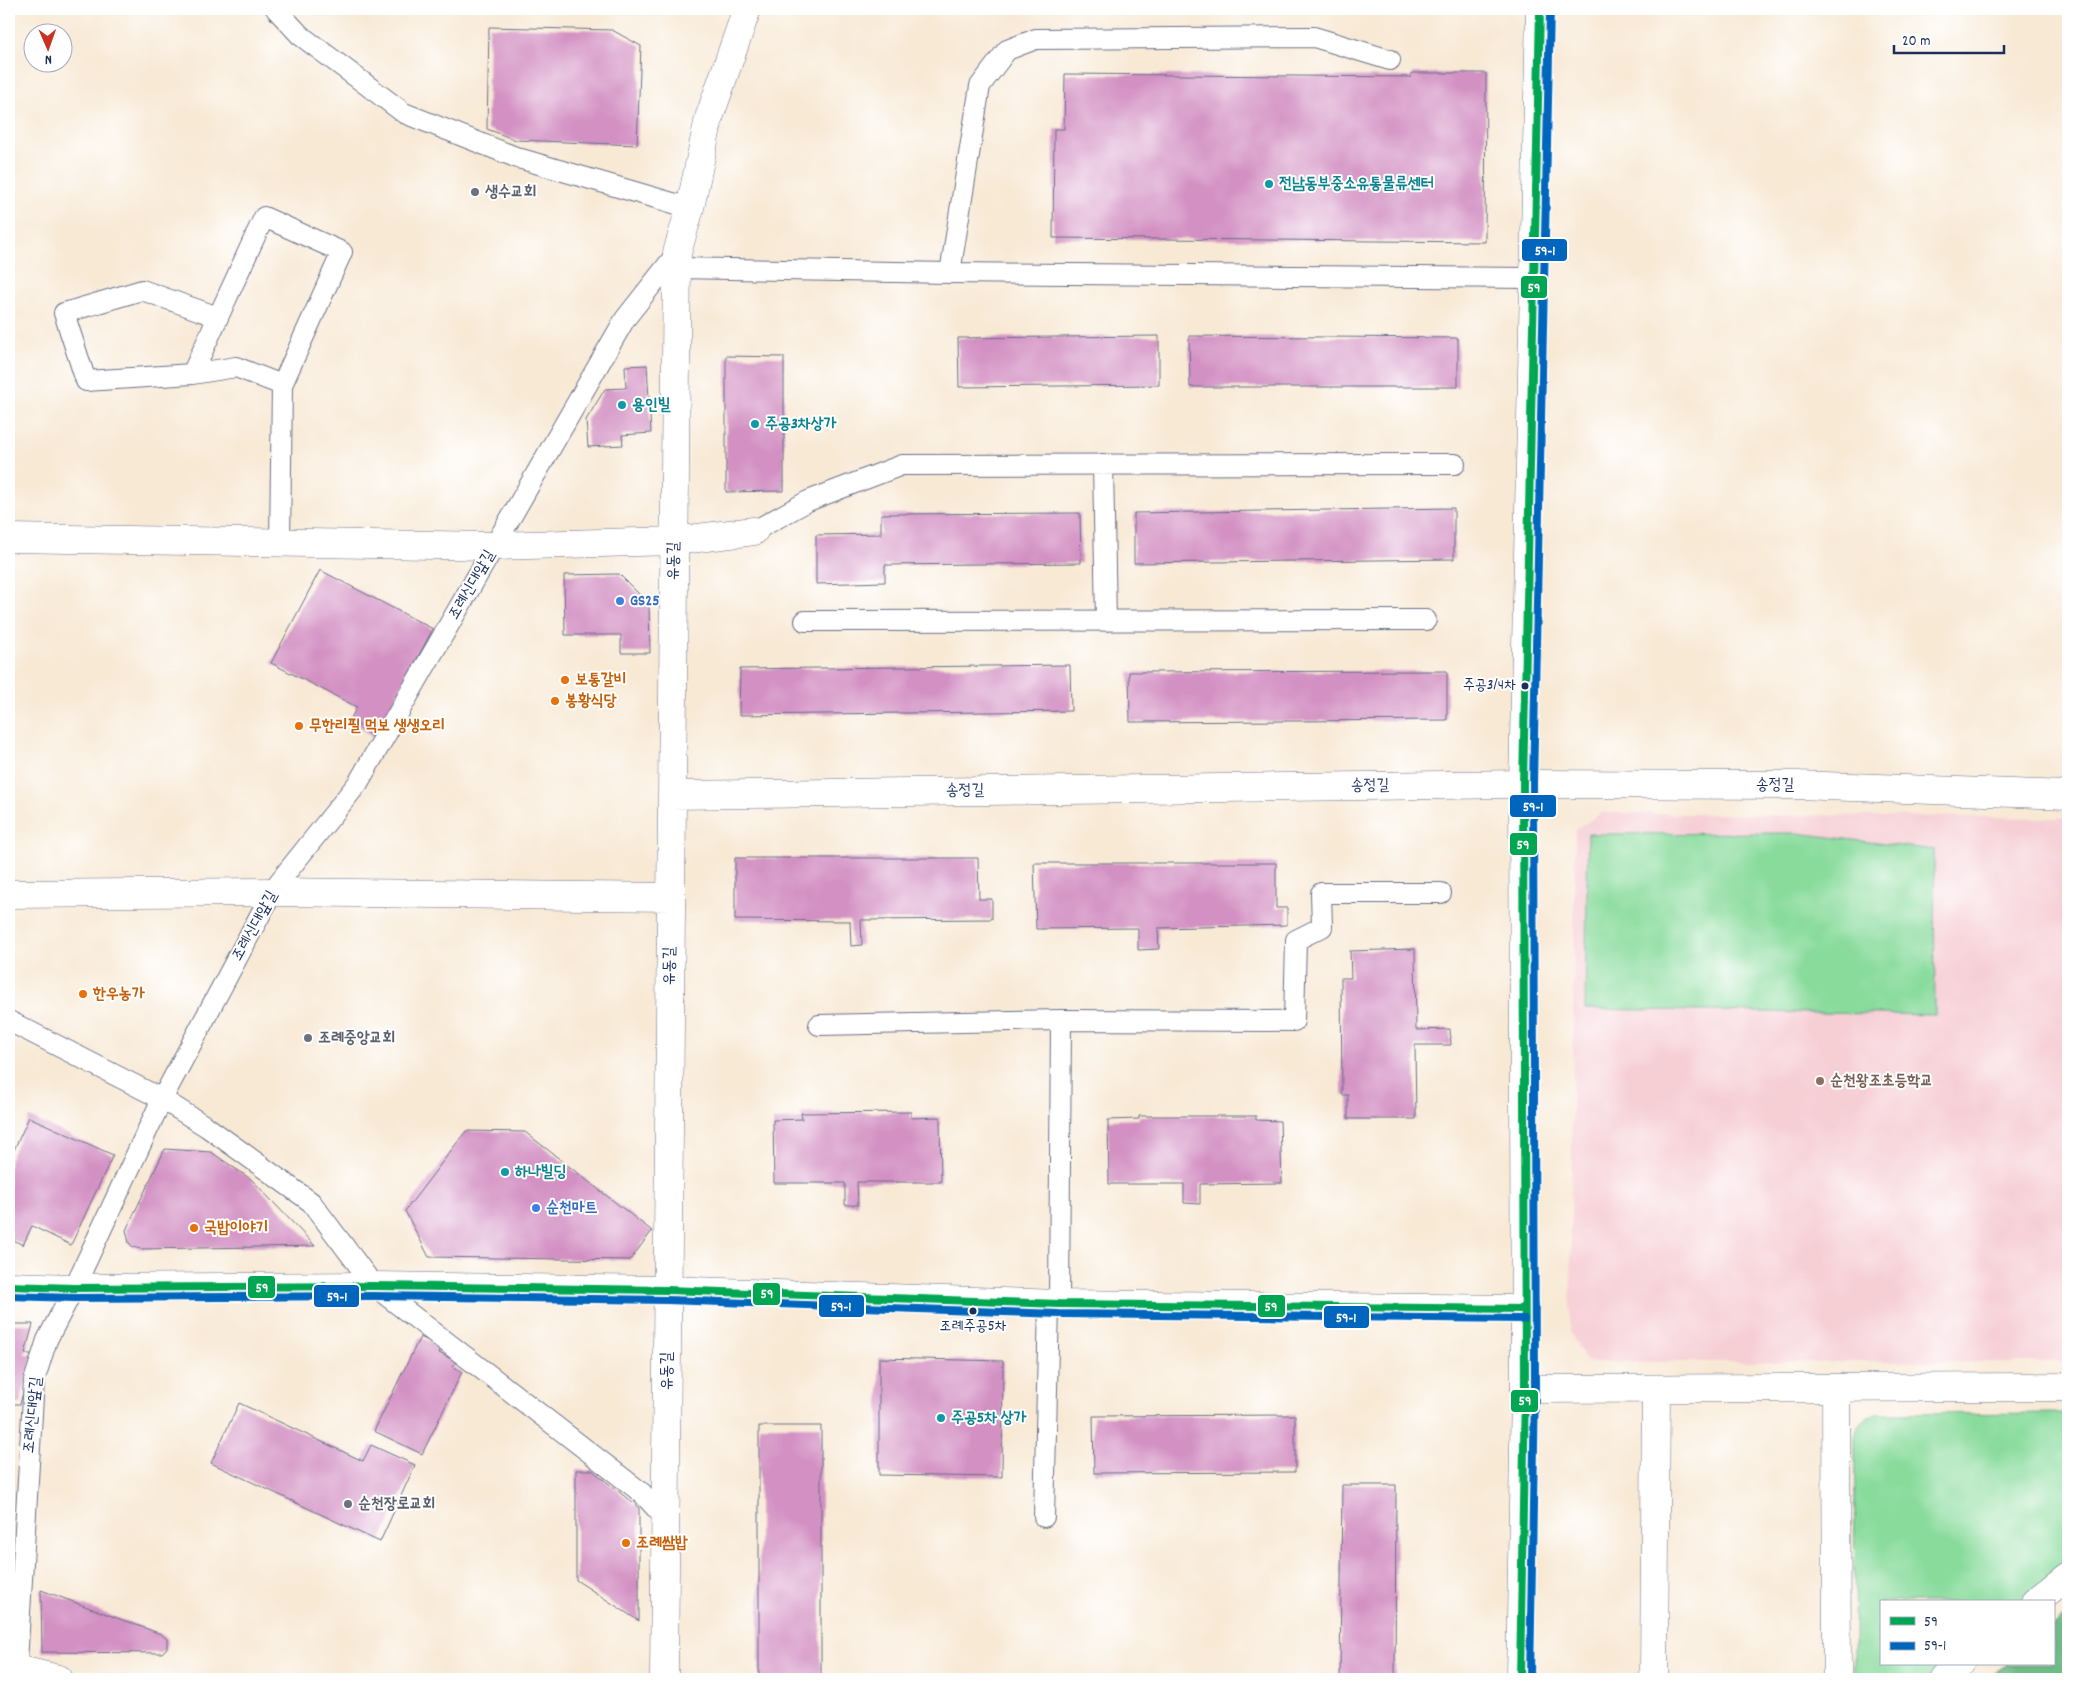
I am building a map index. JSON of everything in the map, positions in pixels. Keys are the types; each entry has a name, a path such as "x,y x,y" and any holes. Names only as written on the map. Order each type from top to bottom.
{"street":[{"name":"유동길","path":"664,1679 677,261 708,118 747,9"},
{"path":"1520,1679 1525,1389 1523,784 1540,9"},
{"path":"9,538 494,546 674,541 754,531"},
{"name":"송정길","path":"672,795 1523,784 1797,785 2068,795"},
{"path":"9,894 273,892 671,897"},
{"path":"9,1286 74,1288 374,1286 667,1290 1054,1304 1524,1309"},
{"path":"1525,1389 2068,1387"},
{"path":"1836,1388 1837,1679"},
{"path":"1654,1679 1656,1389"},
{"path":"2037,1600 2068,1576"},
{"path":"1944,1679 1958,1666"},
{"name":"조례신대앞길","path":"14,1672 59,1679"}],"lane":[{"path":"276,9 300,35 404,113 518,158 690,208"},
{"path":"950,273 980,86 1007,50 1036,39 1314,37 1390,60"},
{"path":"192,374 264,217 342,252 282,385 280,542"},
{"path":"677,261 950,273 1534,278"},
{"name":"조례신대앞길","path":"14,1672 34,1381 46,1340 74,1288 162,1099 273,892 358,783 625,318 677,261"},
{"path":"218,317 142,290 64,313 86,381 192,374 236,367 282,385"},
{"path":"1103,464 1106,621"},
{"path":"754,531 808,501 902,465 1455,464"},
{"path":"805,622 1426,620"},
{"path":"819,1025 1061,1020 1294,1021 1296,940 1322,927 1321,893 1441,893"},
{"path":"1044,1517 1054,1304 1061,1020"},
{"path":"9,1021 162,1099 207,1127 311,1202 374,1286 642,1494 666,1520"}],"shaded area":[{"name":"순천왕조초등학교","path":"1601,813 2068,818 2068,1362 1587,1362 1570,1333 1575,830"}],"green space":[{"path":"1797,833 1934,850 1935,1015 1585,1009 1588,834"},
{"path":"2068,1413 2068,1569 2022,1600 1880,1600 1880,1666 1942,1666 1926,1679 1854,1679 1855,1436 1858,1427 1865,1419 1877,1414"},
{"path":"2068,1614 2068,1679 1990,1679 2005,1666 2054,1666 2054,1624"}],"building":[{"path":"489,27 612,30 641,46 637,145 516,140 487,129"},
{"name":"전남동부중소유통물류센터","path":"1412,73 1486,73 1485,242 1053,238 1054,129 1064,129 1065,74 1411,77"},
{"path":"1159,336 1159,385 959,387 958,338"},
{"path":"1189,336 1458,338 1458,387 1190,387"},
{"name":"주공3차상가","path":"726,356 784,357 784,491 726,492"},
{"name":"용인빌","path":"647,365 651,433 622,435 623,445 588,447 586,420 605,389 626,388 625,366"},
{"path":"1454,508 1454,559 1134,563 1134,513"},
{"path":"1080,513 1081,563 885,565 885,582 816,584 816,535 881,534 881,514"},
{"path":"320,570 433,629 374,739 351,718 357,707 271,663"},
{"path":"619,574 649,604 650,653 621,653 621,635 565,635 564,575"},
{"path":"1070,665 1071,711 739,715 740,669"},
{"path":"1447,671 1447,720 1130,722 1129,672"},
{"path":"735,858 978,858 979,899 992,899 992,919 861,920 862,945 851,946 850,921 735,920"},
{"path":"1034,863 1276,863 1276,908 1287,908 1287,925 1158,928 1159,949 1138,950 1138,928 1036,929"},
{"path":"1415,949 1416,1030 1450,1029 1451,1045 1415,1045 1416,1119 1348,1119 1348,1095 1342,1095 1341,978 1351,978 1350,951"},
{"path":"911,1112 911,1118 940,1117 941,1182 857,1182 858,1205 845,1205 845,1183 774,1183 773,1120 802,1119 801,1113"},
{"path":"1139,1116 1256,1116 1256,1120 1280,1121 1282,1183 1200,1184 1200,1204 1184,1203 1184,1184 1109,1184 1108,1120 1139,1119"},
{"path":"29,1117 113,1155 71,1245 32,1226 23,1245 9,1238 9,1161"},
{"name":"하나빌딩","path":"466,1131 525,1132 652,1231 630,1260 429,1257 405,1211"},
{"path":"165,1149 211,1152 252,1180 315,1246 141,1249 133,1247 129,1243 126,1230"},
{"path":"9,1324 33,1324 25,1354 33,1354 20,1404 9,1404"},
{"path":"420,1337 442,1347 439,1353 456,1361 453,1367 462,1372 422,1454 374,1431"},
{"name":"주공5차 상가","path":"879,1358 1003,1361 1002,1477 879,1475"},
{"name":"순천장로교회","path":"239,1403 363,1461 371,1445 415,1465 380,1542 211,1463"},
{"path":"1295,1415 1295,1472 1094,1473 1093,1416"},
{"path":"759,1426 821,1426 821,1679 759,1679"},
{"path":"576,1470 592,1470 639,1508 639,1621 576,1580"},
{"path":"1342,1485 1396,1485 1395,1679 1340,1679"},
{"path":"41,1590 161,1634 167,1639 167,1648 162,1653 42,1652"}],"transit line":[{"name":"59","path":"1520,1679 1525,1389 1523,784 1540,9"},
{"name":"59-1","path":"1530,1679 1535,1389 1533,784 1550,9"},
{"name":"59","path":"9,1286 74,1288 374,1286 667,1290 1059,1304 1524,1309"},
{"name":"59-1","path":"9,1296 74,1298 374,1296 667,1300 1059,1314 1524,1319"}],"place":[{"name":"전남동부중소유통물류센터","path":"1269,184"},
{"name":"생수교회","path":"475,192"},
{"name":"용인빌","path":"622,405"},
{"name":"주공3차상가","path":"755,424"},
{"name":"GS25","path":"620,601"},
{"name":"보통갈비","path":"565,680"},
{"name":"주공3/4차","path":"1525,686"},
{"name":"봉황식당","path":"555,701"},
{"name":"무한리필 먹보 생생오리","path":"299,726"},
{"name":"한우농가","path":"83,994"},
{"name":"조례중앙교회","path":"308,1038"},
{"name":"순천왕조초등학교","path":"1820,1081"},
{"name":"하나빌딩","path":"505,1172"},
{"name":"순천마트","path":"536,1208"},
{"name":"국밥이야기","path":"194,1228"},
{"name":"조례주공5차","path":"973,1311"},
{"name":"주공5차 상가","path":"941,1418"},
{"name":"순천장로교회","path":"348,1504"},
{"name":"조례쌈밥","path":"626,1543"}]}
